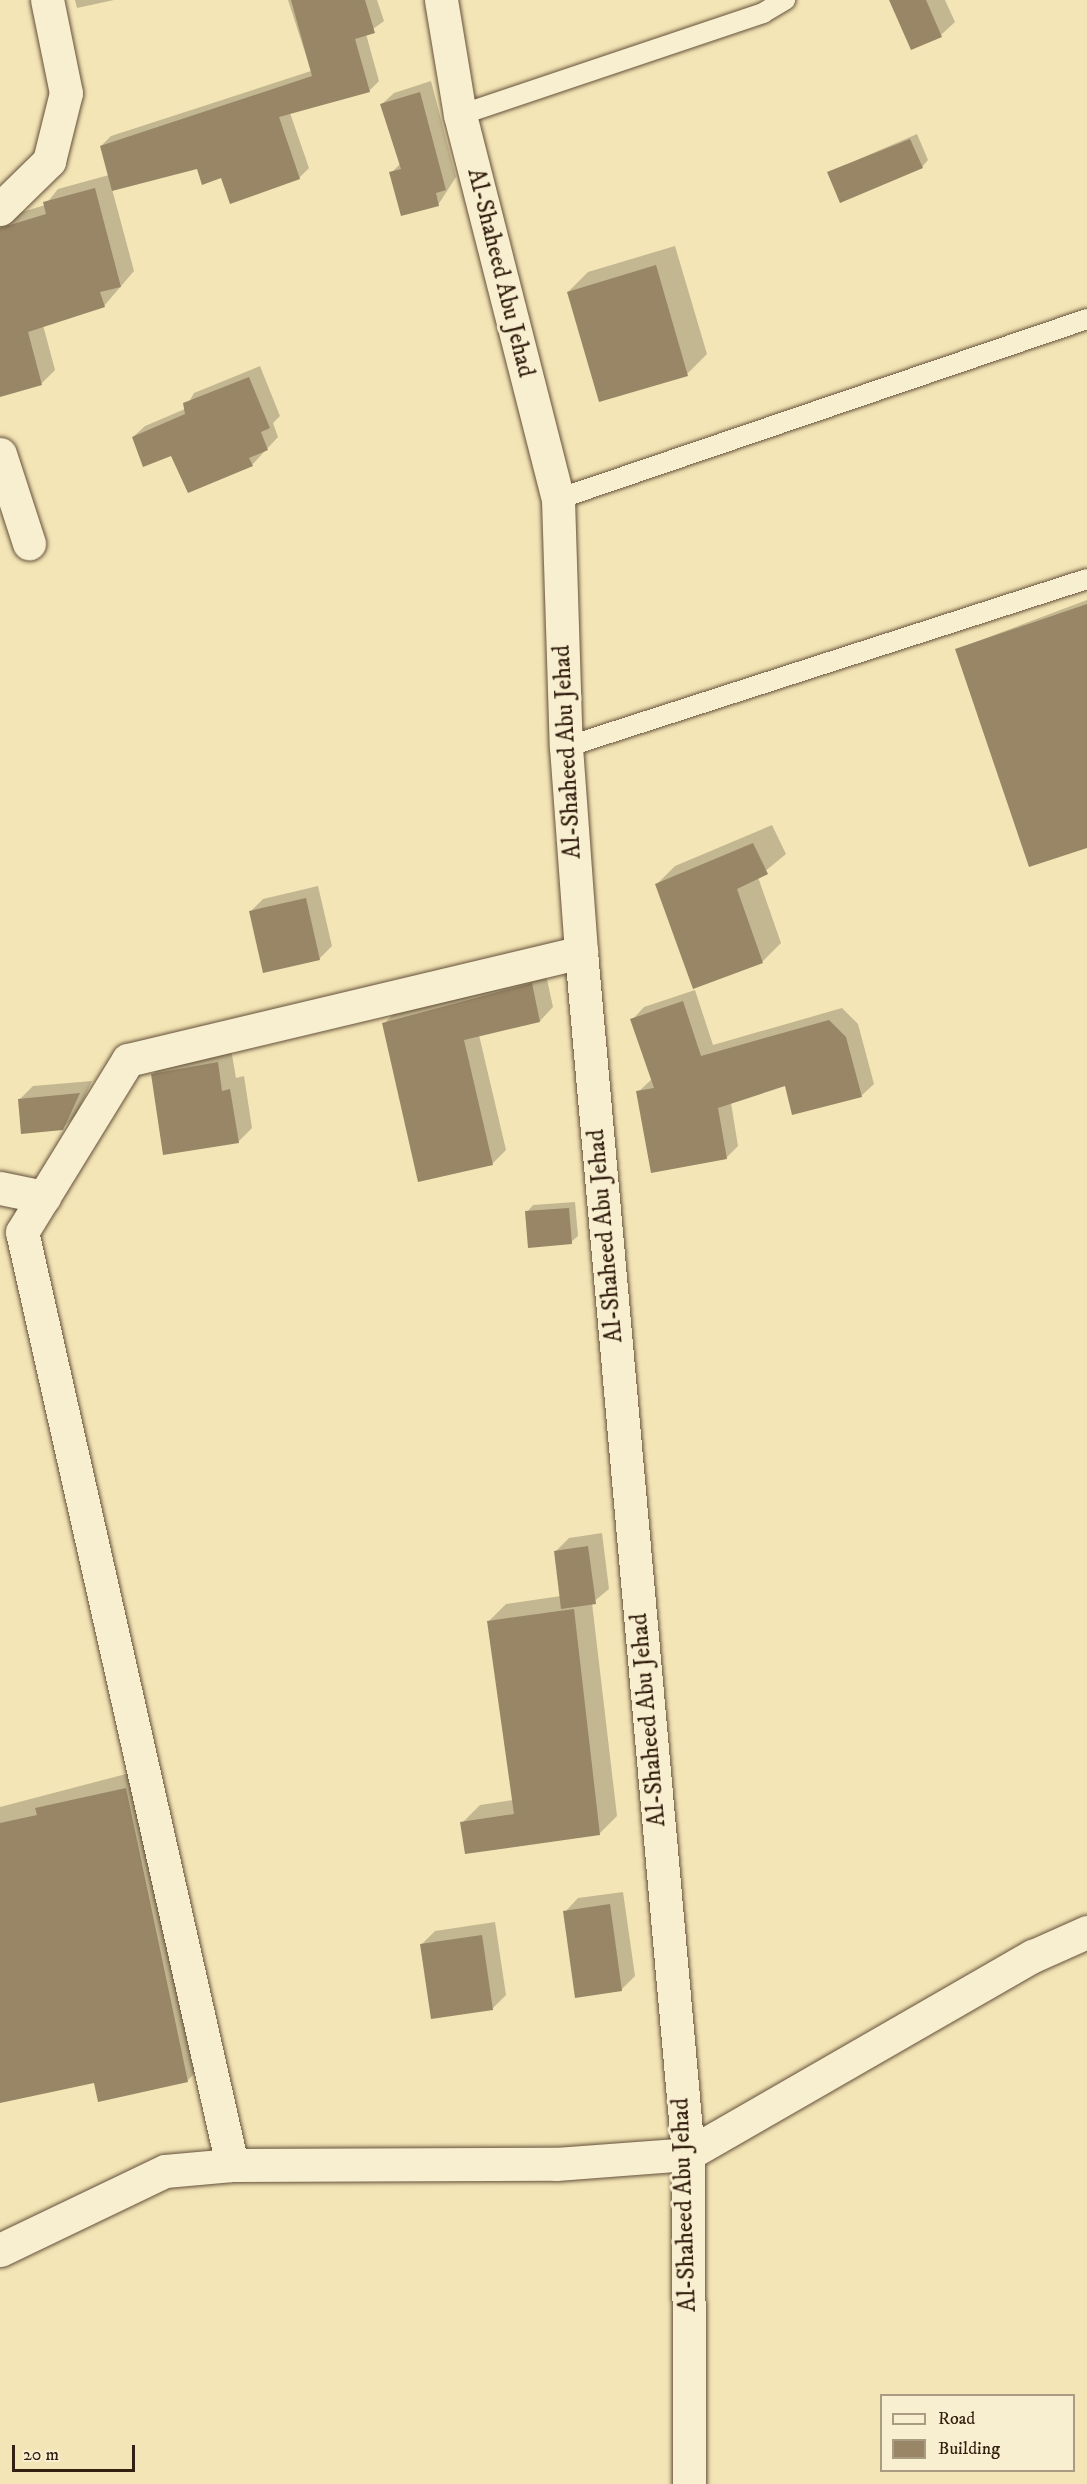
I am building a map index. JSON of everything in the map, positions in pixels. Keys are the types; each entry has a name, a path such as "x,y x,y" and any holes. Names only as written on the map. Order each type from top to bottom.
{"street":[{"path":"0,210 49,161 66,93 47,0"},
{"name":"Al-Shaheed Abu Jehad","path":"441,0 460,115 558,499 566,747 581,952 688,2154 689,2484"},
{"path":"0,454 29,543"},
{"path":"232,2165 22,1232 128,1060 581,952"},
{"path":"0,1188 44,1197"},
{"path":"0,2250 165,2171 232,2165 556,2164 688,2154 1033,1956 1087,1932"}],"lane":[{"path":"460,115 763,13 785,0"},
{"path":"558,499 1087,319"},
{"path":"566,747 1087,579"}],"building":[{"path":"291,0 365,0 375,33 355,39 370,92 279,117 300,179 230,204 221,178 202,185 197,169 112,191 100,146 312,76"},
{"path":"889,0 926,0 942,37 911,50"},
{"path":"420,92 446,190 436,193 439,206 401,216 389,172 401,169 380,104"},
{"path":"910,139 923,168 840,203 827,172"},
{"path":"95,188 121,287 100,292 105,307 28,332 42,385 0,397 0,228 46,214 43,202"},
{"path":"656,265 688,376 599,402 567,292"},
{"path":"249,377 270,428 261,432 268,450 249,458 253,466 188,493 171,456 143,467 132,437 185,414 183,403"},
{"path":"1087,604 1087,848 1029,867 955,649"},
{"path":"753,843 768,874 737,889 763,963 693,989 655,884"},
{"path":"306,898 320,960 263,973 249,911"},
{"path":"532,983 540,1022 464,1040 493,1165 418,1182 382,1023"},
{"path":"683,1001 701,1056 829,1020 846,1037 862,1097 792,1115 785,1086 718,1108 727,1159 651,1173 636,1091 654,1088 630,1019"},
{"path":"218,1062 222,1091 230,1089 239,1143 163,1155 151,1074"},
{"path":"80,1093 63,1130 21,1134 18,1099"},
{"path":"569,1208 572,1244 528,1248 525,1211"},
{"path":"588,1546 596,1604 561,1609 554,1551"},
{"path":"574,1609 600,1835 465,1854 460,1822 514,1814 487,1621"},
{"path":"126,1788 188,2082 98,2102 94,2083 0,2103 0,1823 37,1815 35,1808"},
{"path":"610,1904 622,1991 575,1998 563,1911"},
{"path":"482,1935 493,2010 431,2019 420,1944"}]}
